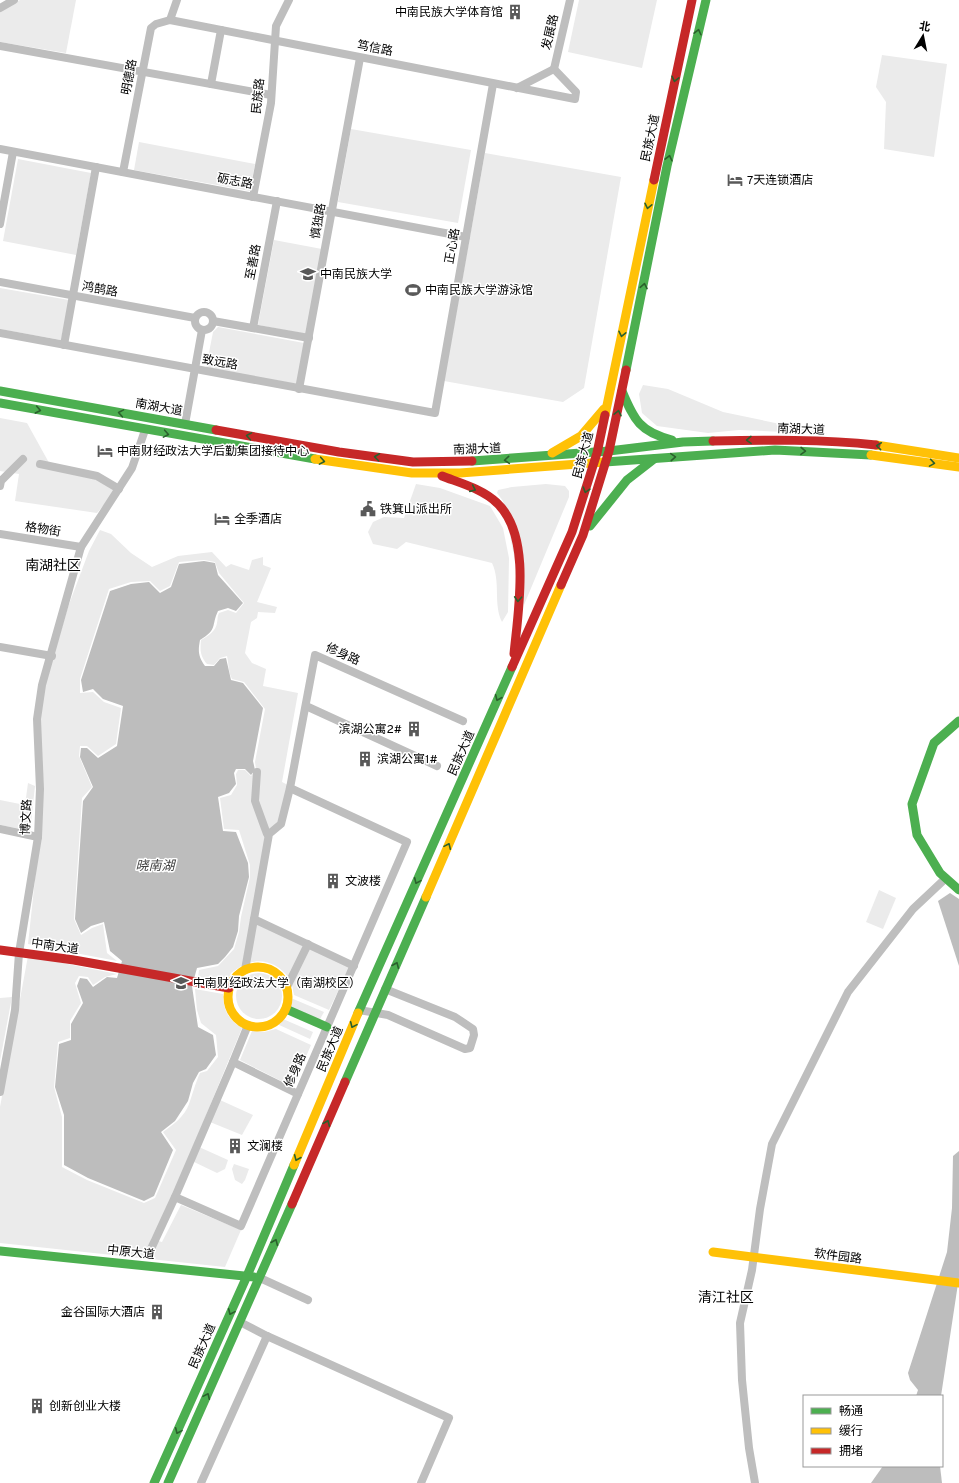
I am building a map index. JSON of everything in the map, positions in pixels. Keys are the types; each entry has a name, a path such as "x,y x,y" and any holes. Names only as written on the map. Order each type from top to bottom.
{"main road":[{"name":"民族大道","path":"154,1483 246,1276 360,1010 513,662 572,532 597,453 692,0"},
{"name":"民族大道","path":"168,1483 260,1278 583,535 610,451 668,166 706,0"},
{"name":"南湖大道","path":"0,391 339,452 414,462 500,460 597,453 683,442 792,440 839,442 889,447 959,458"},
{"path":"622,391 633,418 644,430 654,436 683,442"},
{"name":"南湖大道","path":"0,403 144,430 372,468 437,474 775,450 822,451 888,456 959,467"},
{"path":"546,456 572,443 581,436 598,418 608,403"},
{"path":"583,535 611,498 627,480 655,458"},
{"path":"437,474 490,497 504,509 513,526 519,563 513,662"},
{"path":"959,721 934,743 912,804 917,835 940,873 959,890"},
{"name":"中南大道","path":"0,950 107,966 230,988"},
{"path":"258,966 272,969 282,978 287,987 289,998 286,1010 281,1017 266,1026 248,1025 237,1018 231,1010 228,1000 230,988 233,980 244,970 258,966"},
{"path":"286,1010 327,1027"},
{"name":"中原大道","path":"0,1251 260,1278"},
{"name":"软件园路","path":"714,1252 959,1283"}],"street":[{"path":"0,8 14,0"},
{"path":"170,20 177,0"},
{"name":"民族路","path":"253,197 272,95 274,41 277,20 289,0"},
{"name":"发展路","path":"554,69 570,0"},
{"name":"笃信路","path":"170,20 575,99 576,92 554,69"},
{"name":"明德路","path":"123,172 151,28 156,24 170,20"},
{"path":"211,84 221,30"},
{"path":"0,46 272,95"},
{"name":"慎独路","path":"300,388 360,58"},
{"path":"517,88 554,69"},
{"name":"正心路","path":"435,413 493,84"},
{"name":"砺志路","path":"0,150 466,237"},
{"path":"0,224 13,152"},
{"path":"64,345 96,168"},
{"name":"至善路","path":"253,328 276,201"},
{"name":"鸿鹄路","path":"0,282 195,318"},
{"path":"206,312 211,315 214,321 209,329 202,330 196,325 195,318 199,313 206,312"},
{"path":"214,321 309,338"},
{"path":"185,424 202,330"},
{"name":"致远路","path":"0,333 435,413"},
{"name":"博文路","path":"0,1092 15,1010 19,953 38,837 40,789 37,719 42,685 52,656 81,547 132,468 144,430"},
{"path":"0,483 23,460"},
{"path":"40,464 97,476 119,489"},
{"name":"格物街","path":"0,534 81,547"},
{"path":"0,647 52,656"},
{"name":"修身路","path":"244,970 269,834 281,824 290,788 315,655 464,721"},
{"path":"306,706 436,766"},
{"path":"257,772 255,801 267,834"},
{"name":"修身路","path":"175,1197 241,1226 407,842 290,788"},
{"path":"0,829 38,837"},
{"path":"756,1483 749,1448 742,1387 740,1322 772,1144 848,992 913,909 946,878"},
{"path":"254,919 354,966"},
{"path":"287,987 308,944"},
{"path":"360,1010 374,1014 388,1015 465,1049 470,1048 473,1042 473,1029 455,1017 386,989"},
{"path":"150,1251 175,1197 248,1025"},
{"path":"233,1062 298,1094"},
{"path":"260,1278 308,1300"},
{"path":"240,1322 267,1336 449,1418 421,1483"},
{"path":"201,1483 267,1336"}],"shaded area":[{"path":"20,0 76,0 66,53 0,42 0,12"},
{"path":"579,0 657,0 642,68 568,52"},
{"path":"882,55 947,64 934,157 884,149 886,102 876,87"},
{"path":"351,129 471,150 458,223 338,202"},
{"path":"139,142 255,164 250,191 134,170"},
{"path":"485,153 621,177 584,388 563,402 444,381"},
{"path":"18,159 91,173 76,255 3,241"},
{"path":"274,240 322,249 306,334 258,325"},
{"path":"0,288 69,300 61,340 0,329"},
{"path":"218,327 304,343 297,384 206,368 213,332"},
{"path":"643,385 668,389 723,412 828,434 739,430 708,433 657,426 642,413 639,394"},
{"path":"0,418 27,423 53,470 97,476 119,487 97,513 15,501 19,474 0,471"},
{"path":"416,484 440,488 490,506 503,528 509,558 508,612 502,622 498,608 495,570 492,563 406,542 397,549 373,544 368,532 373,522 384,517 404,518"},
{"path":"546,484 565,486 569,491 569,497 524,605 503,501 497,493 498,490 512,487"},
{"path":"100,530 111,534 131,553 152,567 178,556 212,552 226,567 231,564 249,570 252,560 263,557 263,565 271,568 257,602 277,607 275,613 258,612 257,618 251,622 245,653 252,663 266,669 263,686 298,693 282,782 288,785 279,822 267,834 243,965 231,973 227,982 198,977 199,970 218,966 234,949 250,877 250,865 239,830 224,829 220,798 231,795 237,785 236,774 238,770 245,770 251,776 256,769 255,762 265,709 244,682 232,679 229,671 227,656 220,658 214,665 207,664 202,656 201,640 209,635 215,628 219,613 228,610 236,613 244,603 219,573 215,562 204,560 179,562 170,586 160,591 150,581 131,582 109,589 80,679 80,693 93,692 104,702 121,708 116,744 98,756 87,746 80,746 79,756 92,787 82,798 74,919 81,935 92,928 103,924 107,953 117,961 28,944 40,833 40,718 45,685 68,607 89,551"},
{"path":"28,783 35,786 30,831 0,825 0,800 25,805"},
{"path":"879,890 896,898 883,929 866,922"},
{"path":"256,923 305,946 288,977 276,966 266,962 260,961 249,963"},
{"path":"309,948 350,966 329,1010 294,995 292,985"},
{"path":"28,956 117,974 105,977 93,985 88,977 79,976 75,983 81,1003 70,1021 70,1038 58,1042 54,1087 62,1117 62,1167 87,1180 144,1203 155,1198 176,1150 163,1132 175,1123 185,1112 200,1073 207,1071 218,1057 216,1035 201,1023 197,1010 195,989 223,994 227,1014 237,1025 242,1028 171,1200 151,1239 162,1242 181,1205 241,1230 225,1267 0,1243 0,1107"},
{"path":"254,973 264,973 272,977 278,983 282,991 282,1001 278,1009 272,1015 264,1019 254,1019 246,1015 240,1009 236,1001 236,991 240,983 246,977"},
{"path":"12,997 0,1061 0,998"},
{"path":"291,998 324,1012 319,1021 289,1007"},
{"path":"283,1019 313,1032 310,1039 277,1024"},
{"path":"276,1029 311,1045 293,1087 240,1060 252,1031 264,1032"},
{"path":"220,1100 253,1115 242,1135 210,1122"},
{"path":"199,1147 228,1160 225,1169 217,1173 192,1161"},
{"path":"234,1164 249,1169 242,1184 235,1180 232,1169"}],"water":[{"name":"晓南湖","path":"204,561 215,563 218,575 243,603 236,611 228,608 218,611 212,630 200,640 199,650 201,659 205,666 214,666 220,659 226,658 231,680 243,683 263,708 253,761 255,770 251,775 245,769 236,769 234,773 236,784 229,793 218,797 223,831 236,832 248,863 249,877 239,916 238,931 233,947 218,964 197,968 192,986 198,1027 213,1035 216,1055 206,1069 199,1072 193,1083 188,1101 175,1121 161,1132 173,1150 154,1196 144,1201 88,1178 64,1165 64,1115 55,1087 59,1044 71,1040 71,1024 83,1003 77,986 80,978 87,979 93,987 107,977 117,978 122,961 110,951 104,922 91,926 81,933 75,919 83,801 93,787 80,757 81,748 87,748 98,758 117,746 123,706 103,699 93,689 83,692 81,680 110,591 131,584 149,582 160,593 171,587 179,564"},
{"path":"950,893 959,899 959,966 938,901"},
{"path":"959,1151 959,1277 941,1395 916,1395 918,1390 910,1380 908,1373 947,1252 952,1208 953,1156"},
{"path":"882,1467 940,1467 942,1483 871,1483"}],"traffic: fast":[{"path":"626,370 667,166 706,0"},
{"path":"0,391 216,430"},
{"path":"622,391 630,410 645,429 661,437 672,440"},
{"path":"0,403 315,459"},
{"path":"472,461 609,451 683,442 713,441"},
{"path":"605,462 775,450 871,455"},
{"path":"590,526 627,480 654,459"},
{"path":"358,1013 512,667"},
{"path":"959,721 934,743 912,804 917,835 940,873 959,890"},
{"path":"345,1082 426,897"},
{"path":"286,1009 327,1027"},
{"path":"154,1483 247,1276 294,1165"},
{"path":"168,1483 292,1204"},
{"path":"0,1251 254,1277"}],"traffic: slow":[{"path":"605,415 654,180"},
{"path":"552,453 581,436 604,409"},
{"path":"876,445 959,458"},
{"path":"871,455 959,467"},
{"path":"315,459 412,473 460,473 605,462"},
{"path":"426,897 561,585"},
{"path":"252,967 264,967 275,972 283,980 288,991 288,997 286,1009 275,1022 264,1027 252,1027 241,1022 233,1014 228,1003 228,991 233,980 241,972 252,967"},
{"path":"294,1165 358,1013"},
{"path":"713,1252 959,1283"}],"traffic: jam":[{"path":"654,180 692,0"},
{"path":"561,585 583,535 609,451 626,370"},
{"path":"512,667 572,532 597,453 605,415"},
{"path":"216,430 339,452 413,462 472,461"},
{"path":"713,441 815,441 876,445"},
{"path":"442,476 471,487 491,498 508,517 515,534 519,554 520,596 514,654"},
{"path":"0,950 74,960 229,988"},
{"path":"292,1204 345,1082"}],"place":[{"name":"中南民族大学体育馆","path":"515,12"},
{"name":"7天连锁酒店","path":"735,180"},
{"name":"中南民族大学","path":"308,274"},
{"name":"中南民族大学游泳馆","path":"413,290"},
{"name":"中南财经政法大学后勤集团接待中心","path":"105,451"},
{"name":"铁箕山派出所","path":"368,509"},
{"name":"全季酒店","path":"222,519"},
{"name":"滨湖公寓2#","path":"414,729"},
{"name":"滨湖公寓1#","path":"365,759"},
{"name":"文波楼","path":"333,881"},
{"name":"中南财经政法大学（南湖校区）","path":"181,983"},
{"name":"文澜楼","path":"235,1146"},
{"name":"金谷国际大酒店","path":"157,1312"},
{"name":"创新创业大楼","path":"37,1406"}],"district":[{"name":"南湖社区","path":"53,565"},
{"name":"清江社区","path":"726,1297"}]}
